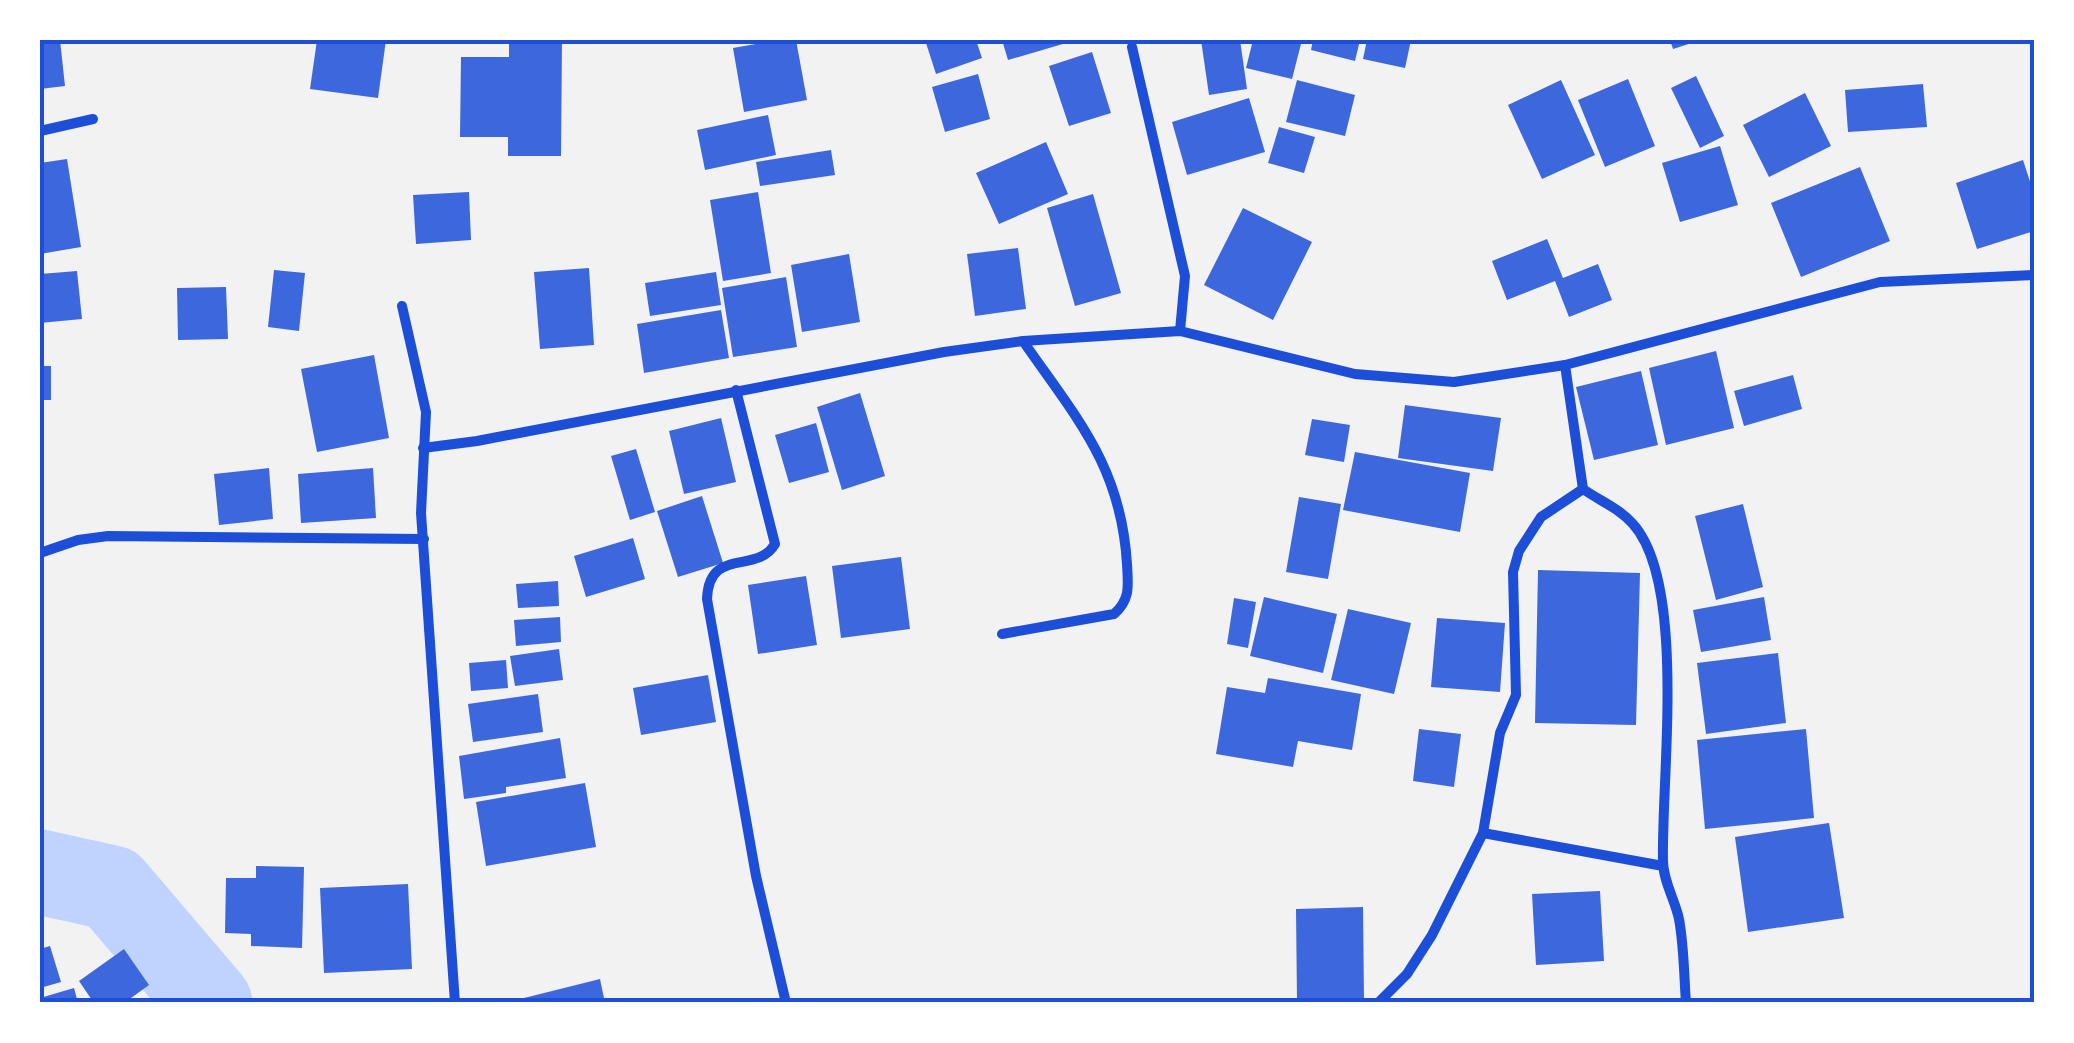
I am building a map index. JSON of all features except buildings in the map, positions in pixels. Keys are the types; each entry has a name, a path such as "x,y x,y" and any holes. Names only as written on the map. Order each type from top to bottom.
{"street":[{"path":"1132,47 1185,276 1180,331"},
{"path":"40,131 93,119"},
{"path":"424,448 944,352 1180,331 1356,374 1454,382 1565,366 1880,282 2034,274"},
{"path":"402,306 426,412 424,539 455,1003"},
{"path":"1002,634 1114,614 1125,604 1128,590 1126,543 1108,470 1023,342"},
{"path":"1565,366 1584,490"},
{"path":"736,390 775,544 767,555 720,568 709,580 706,600 756,876 786,1003"},
{"path":"1378,1003 1407,974 1432,935 1482,833 1500,732 1516,694 1513,572 1519,551 1540,516 1584,490"},
{"path":"1584,490 1616,508 1635,526 1650,550 1660,579 1664,608 1666,766 1662,866 1679,921 1686,1003"},
{"path":"40,554 78,540 108,536 424,539"},
{"path":"1482,833 1662,866"}],"waterway":[{"path":"40,872 112,888 210,1003"}]}
